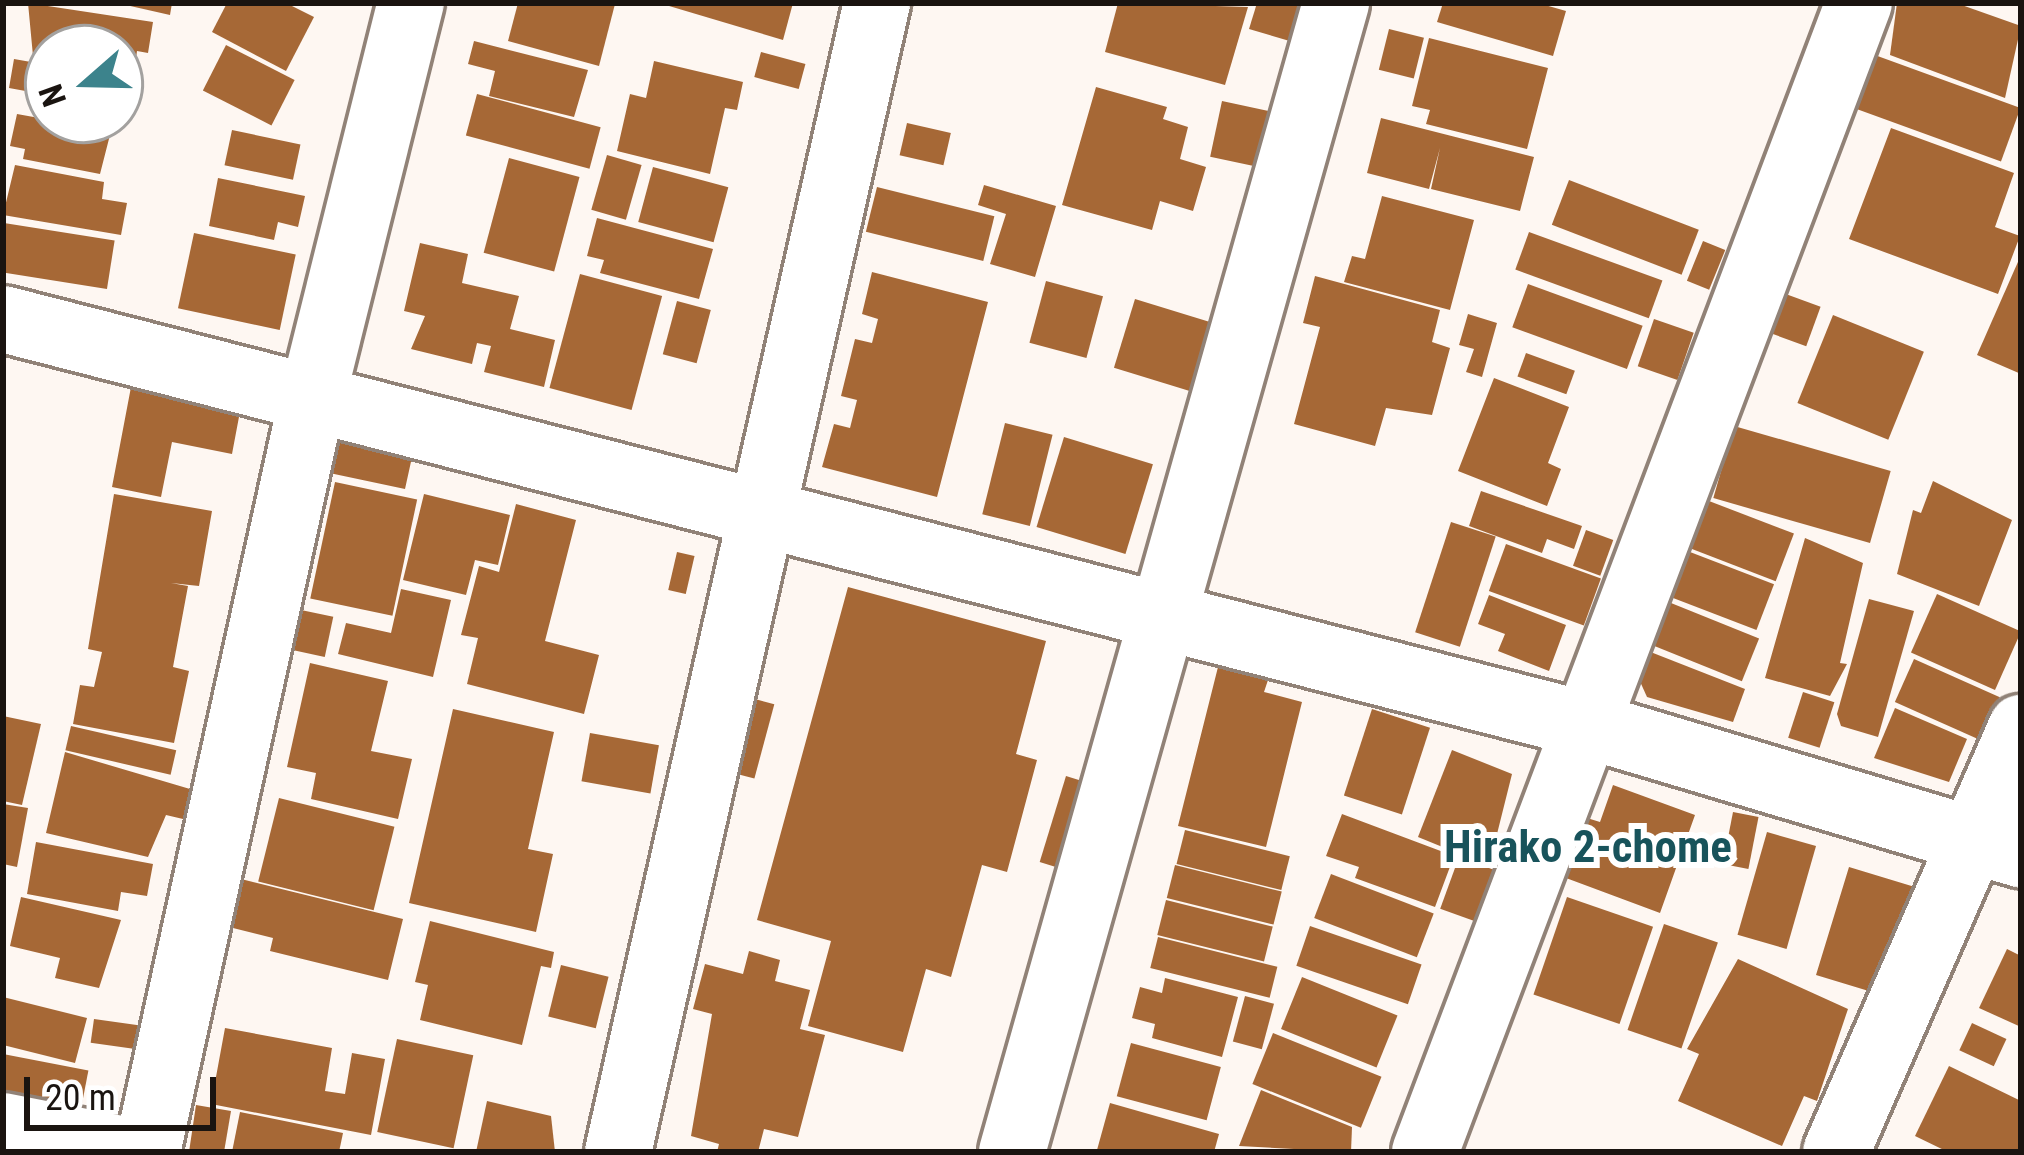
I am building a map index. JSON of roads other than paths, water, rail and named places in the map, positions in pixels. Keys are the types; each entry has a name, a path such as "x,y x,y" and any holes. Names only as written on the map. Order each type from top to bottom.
{"street":[{"path":"147,1152 314,391 411,3"},
{"path":"618,1152 758,509 877,3"},
{"path":"1012,1152 1169,617 1336,3"},
{"path":"1425,1152 1858,3"},
{"path":"3,319 314,391 1587,725 1995,846"},
{"path":"1836,1152 1995,846 2021,728"},
{"path":"3,1126 135,1152"}],"district":[{"name":"Hirako 2-chome","path":"1588,847"}]}
